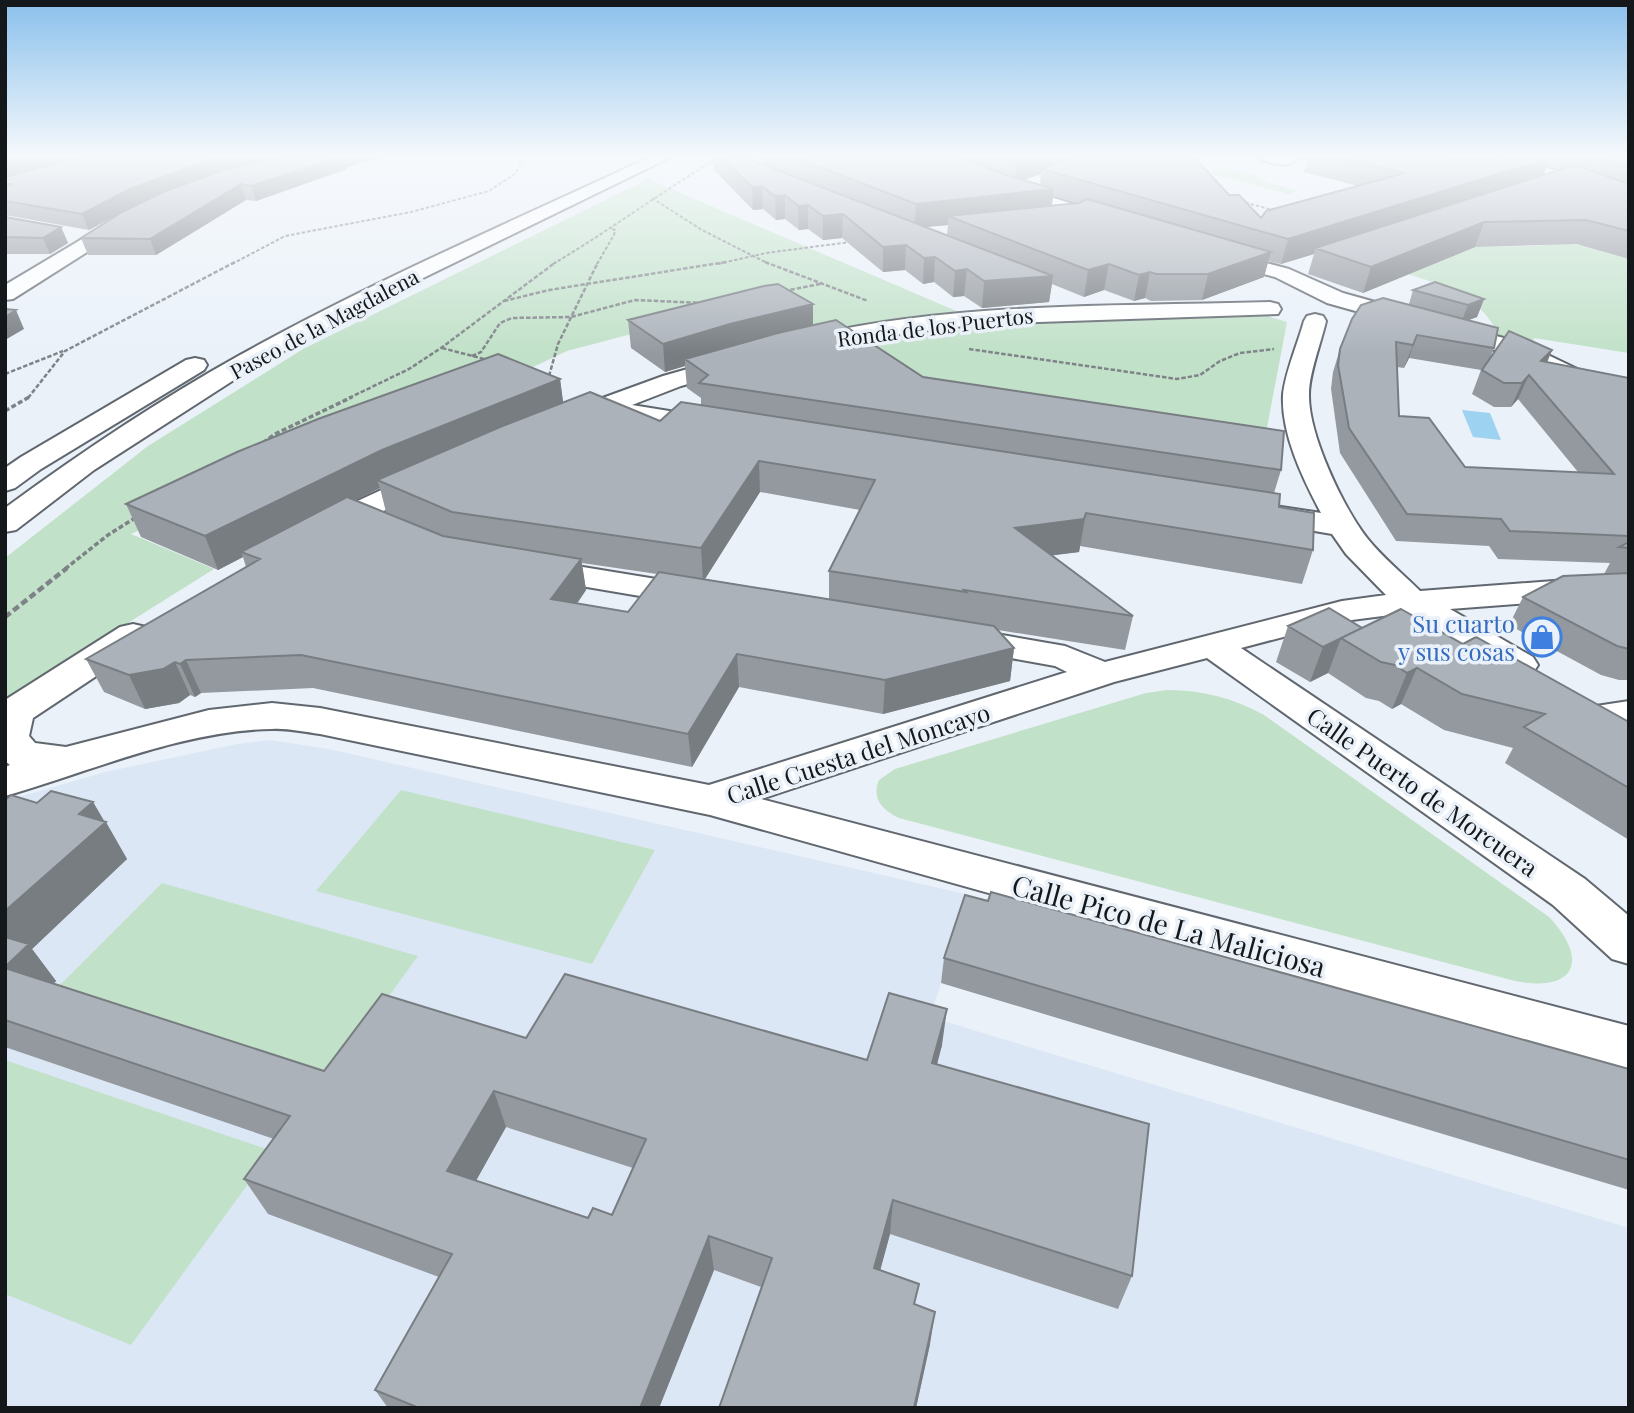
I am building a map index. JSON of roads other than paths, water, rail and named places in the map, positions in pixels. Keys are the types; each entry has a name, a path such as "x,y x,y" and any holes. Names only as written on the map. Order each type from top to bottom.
{"street":[{"path":"5,294 121,223"},
{"name":"Paseo de la Magdalena","path":"239,341 492,223"},
{"name":"Paseo de la Magdalena","path":"5,523 84,464 248,360 412,276 524,223"},
{"path":"1113,223 1130,228"},
{"path":"68,235 93,240"},
{"path":"1192,248 1243,264 1274,290 1289,317 1315,321 1343,318 1350,314 1350,308 1335,298"},
{"path":"1274,290 1315,262"},
{"path":"1274,290 1335,298 1517,349 1589,384 1629,394"},
{"name":"Ronda de los Puertos","path":"535,432 672,382 834,337 934,321 1011,314 1097,311 1274,290"},
{"path":"1060,296 1097,311"},
{"path":"1315,321 1296,394 1300,424 1311,459 1350,537 1412,602 1564,690 1622,718"},
{"name":"Paseo de la Magdalena","path":"5,482 127,404 216,353"},
{"path":"599,408 737,430"},
{"path":"297,542 449,468"},
{"path":"1233,509 1350,537"},
{"path":"354,512 390,528"},
{"path":"1342,611 1355,586 1350,537"},
{"path":"506,564 724,600"},
{"name":"Calle Cuesta del Moncayo","path":"5,782 66,761 209,723 272,716 320,721 710,800 842,760 1101,674 1342,611 1412,602 1607,587 1629,588"},
{"path":"66,761 23,755 8,738 10,714 159,620"},
{"path":"929,634 1065,657 1101,674"},
{"name":"Calle Puerto de Morcuera","path":"1211,644 1569,891 1629,945"},
{"path":"842,760 829,771 821,784 820,799 824,814 835,828 853,840"},
{"name":"Calle Pico de La Maliciosa","path":"710,800 1629,1049"}],"water":[{"path":"1462,410 1490,413 1501,440 1473,437"}],"place":[{"name":"Su cuarto y sus cosas","path":"1542,637"}]}
